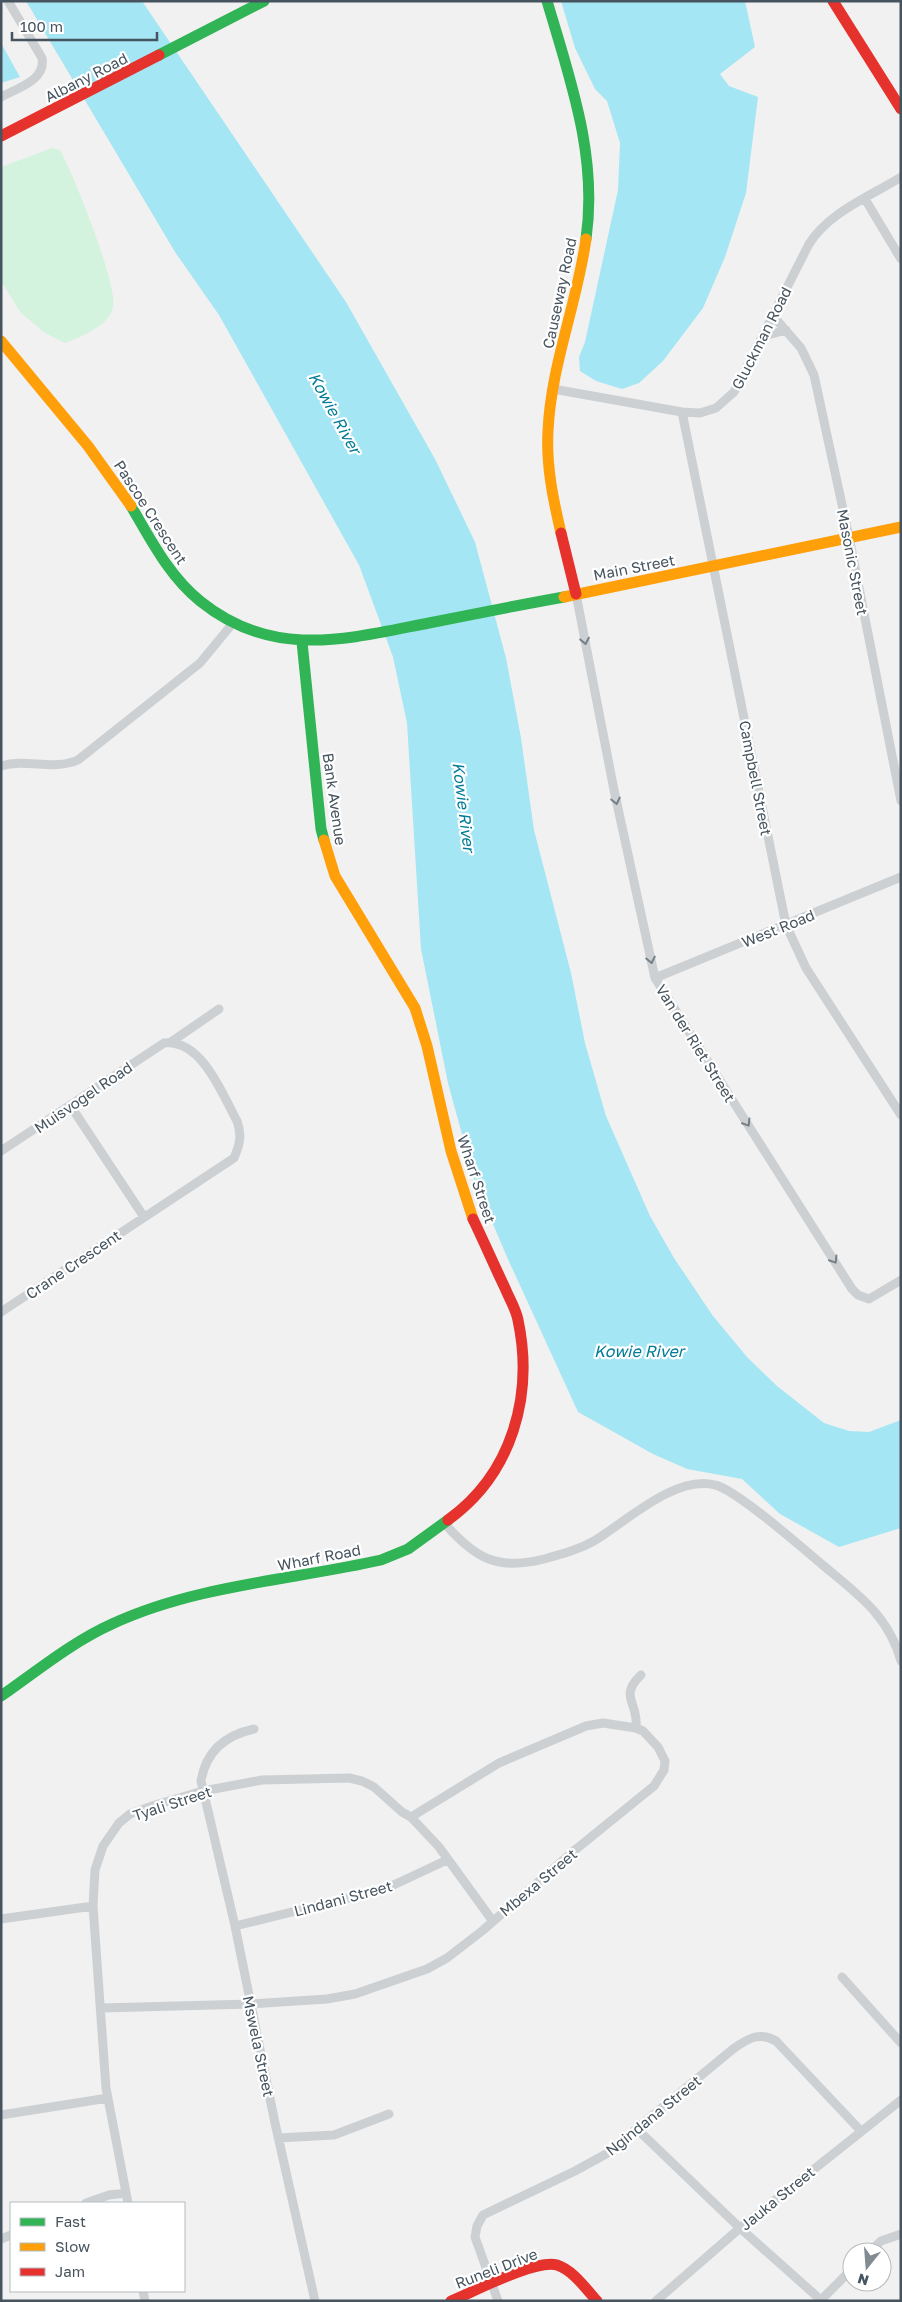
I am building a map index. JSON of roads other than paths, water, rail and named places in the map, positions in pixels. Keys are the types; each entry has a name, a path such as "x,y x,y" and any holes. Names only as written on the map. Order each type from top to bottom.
{"street":[{"path":"1,97 34,78 41,73 44,67 42,58 8,1"},
{"name":"Albany Road","path":"1,136 264,1"},
{"name":"Causeway Road","path":"547,1 583,126 588,158 590,192 587,237 553,389 548,428 548,466 576,594"},
{"path":"833,1 901,109"},
{"name":"Gluckman Road","path":"553,389 682,412 707,412 726,402 734,392 774,317 809,244 818,232 832,218 901,177"},
{"path":"865,199 901,259"},
{"name":"Masonic Street","path":"774,317 801,348 814,375 849,537 901,801"},
{"path":"764,336 786,330"},
{"name":"Pascoe Crescent","path":"1,341 108,472 127,500 148,538 178,580 208,607 233,623 267,636 302,642 336,641 373,635"},
{"name":"Campbell Street","path":"682,412 786,925 806,968 901,1115"},
{"name":"Main Street","path":"373,635 509,606 714,567 901,527"},
{"name":"Van der Riet Street","path":"576,594 614,790 655,978 852,1289 863,1298 877,1296 901,1280"},
{"path":"1,766 14,763 66,765 78,760 200,663 233,623"},
{"name":"Bank Avenue","path":"302,642 321,829 330,864 335,876 415,1008 420,1026"},
{"name":"West Road","path":"655,978 901,877"},
{"name":"Muisvogel Road","path":"1,1151 219,1009"},
{"name":"Wharf Street","path":"420,1026 451,1151 465,1198 476,1227 518,1318 521,1335"},
{"name":"Crane Crescent","path":"1,1312 234,1158 241,1139 237,1120 206,1066 192,1050 168,1042"},
{"path":"70,1105 144,1217"},
{"name":"Wharf Road","path":"1,1696 64,1651 111,1624 181,1599 328,1572 381,1560 408,1549 445,1524 481,1491 504,1458 515,1426 521,1399 523,1358 521,1335"},
{"path":"445,1524 461,1542 482,1557 495,1562 534,1561 585,1546 658,1499 677,1489 696,1484 717,1485 767,1520 876,1611 896,1641 901,1661"},
{"path":"412,1817 499,1763 586,1726 603,1723 636,1728 636,1715 629,1691 640,1675"},
{"name":"Mbexa Street","path":"101,2008 250,2004 340,1997 417,1974 447,1958 482,1931 492,1920 654,1786 664,1770 665,1761 658,1747 643,1731 636,1728"},
{"name":"Mswela Street","path":"254,1729 227,1739 214,1750 202,1773 201,1781 235,1926 278,2138 315,2301"},
{"name":"Tyali Street","path":"128,2202 108,2098 93,1906 98,1857 119,1823 143,1809 203,1791 262,1780 355,1779 374,1787 397,1808 412,1817 438,1847 492,1920"},
{"name":"Lindani Street","path":"235,1926 375,1892 406,1880 447,1860"},
{"path":"1,1919 93,1906"},
{"path":"842,1977 901,2042"},
{"name":"Ngindana Street","path":"498,2301 475,2237 477,2226 483,2215 586,2166 613,2149 733,2049 748,2039 760,2036 776,2041 860,2130"},
{"path":"1,2114 108,2098"},
{"name":"Jauka Street","path":"656,2301 740,2228 860,2130 901,2100"},
{"path":"278,2138 334,2135 389,2114"},
{"path":"638,2130 740,2228 822,2300 842,2279"},
{"path":"89,2202 110,2195 126,2193"},
{"path":"881,2242 901,2234"},
{"name":"Runeli Drive","path":"452,2301 540,2266 551,2264 569,2273 597,2301"}],"water":[{"name":"Kowie River","path":"26,1 142,1 346,302 435,459 475,542 506,658 521,738 534,830 571,973 585,1043 606,1116 650,1216 674,1258 713,1316 747,1357 777,1386 824,1423 849,1431 869,1432 901,1420 901,1528 839,1547 780,1514 742,1479 687,1469 653,1454 578,1412 475,1182 448,1083 421,949 407,723 393,657 359,565 219,315 175,252"},
{"path":"561,1 745,1 755,47 720,74 729,86 758,97 746,193 725,257 703,308 663,361 639,383 622,389 596,381 580,371 579,357 585,342 618,190 620,143 607,101 595,89 575,48"},
{"path":"1,43 20,77 1,83"}]}
